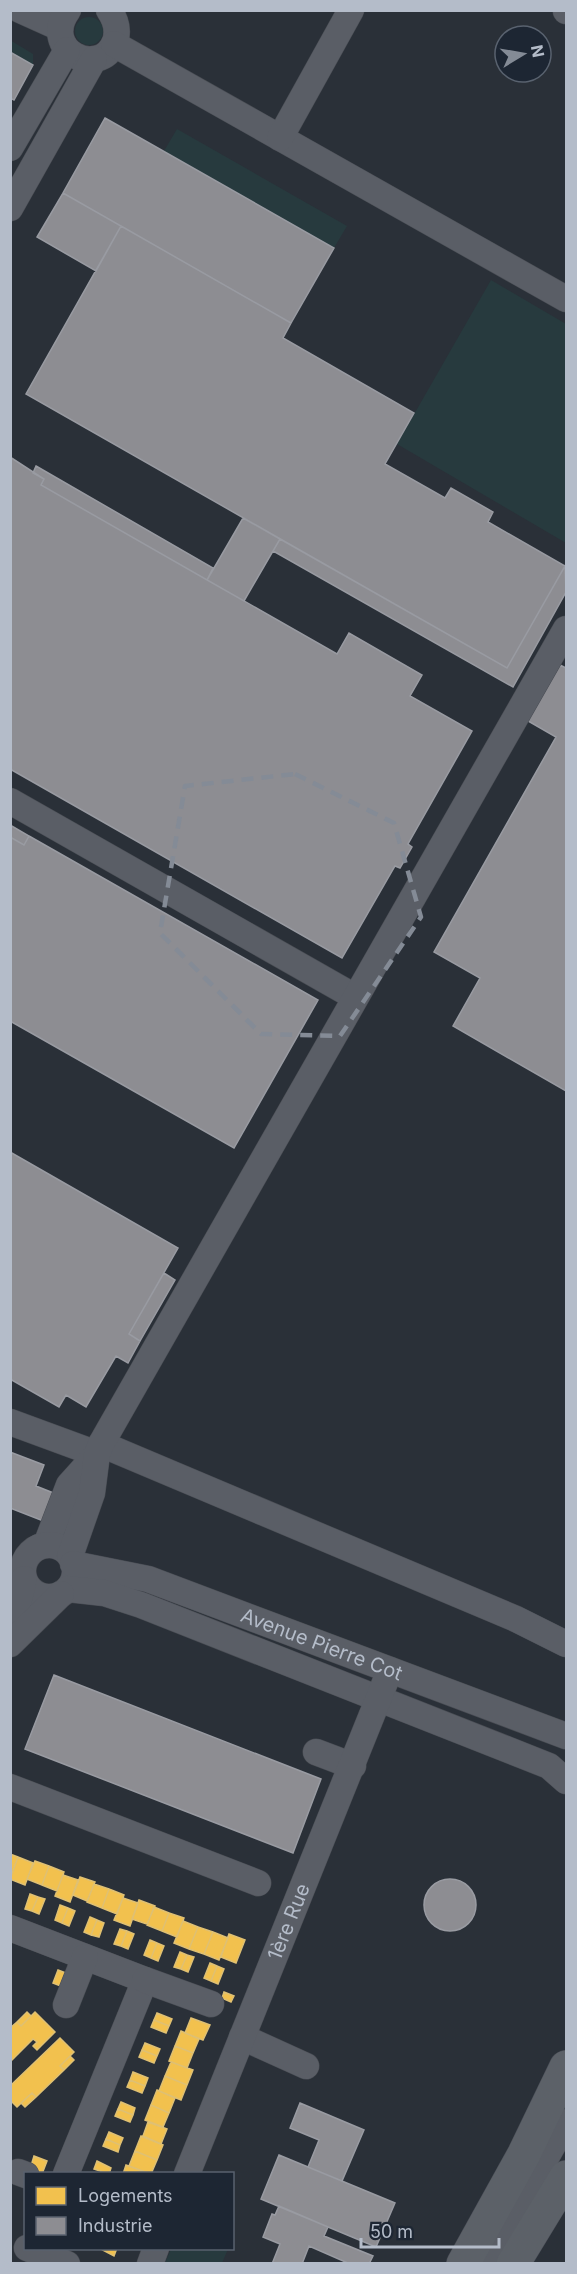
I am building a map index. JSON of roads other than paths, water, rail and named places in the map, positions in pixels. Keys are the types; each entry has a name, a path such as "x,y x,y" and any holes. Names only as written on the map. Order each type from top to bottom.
{"main road":[{"path":"463,2264 524,2154 567,2067"},
{"path":"513,2264 567,2177"}],"street":[{"path":"20,10 65,29 80,58 104,51 280,138 567,299"},
{"path":"10,208 117,26 109,10"},
{"path":"280,138 351,10"},
{"path":"10,148 65,29"},
{"path":"11,1643 27,1558 69,1485 99,1449 567,629"},
{"path":"10,801 355,997"},
{"path":"10,1422 99,1449 516,1619 567,1644"},
{"path":"72,1560 92,1493 99,1449"},
{"path":"11,1643 64,1592 75,1573 72,1560 63,1550 27,1558"},
{"path":"27,1558 37,1594 53,1597 64,1592"},
{"name":"Avenue Pierre Cot","path":"72,1560 148,1579 567,1736"},
{"name":"Avenue Pierre Cot","path":"64,1592 104,1593 141,1605 561,1773"},
{"name":"1ère Rue","path":"187,2172 390,1670"},
{"path":"316,1752 352,1766"},
{"path":"10,1787 258,1883"},
{"path":"10,1928 211,2004"},
{"path":"66,2004 85,1957"},
{"path":"67,2172 145,1980"},
{"path":"242,2037 306,2066"},
{"path":"486,2264 567,2122"},
{"path":"10,2242 24,2250"},
{"path":"10,2260 32,2254 67,2264"}]}
